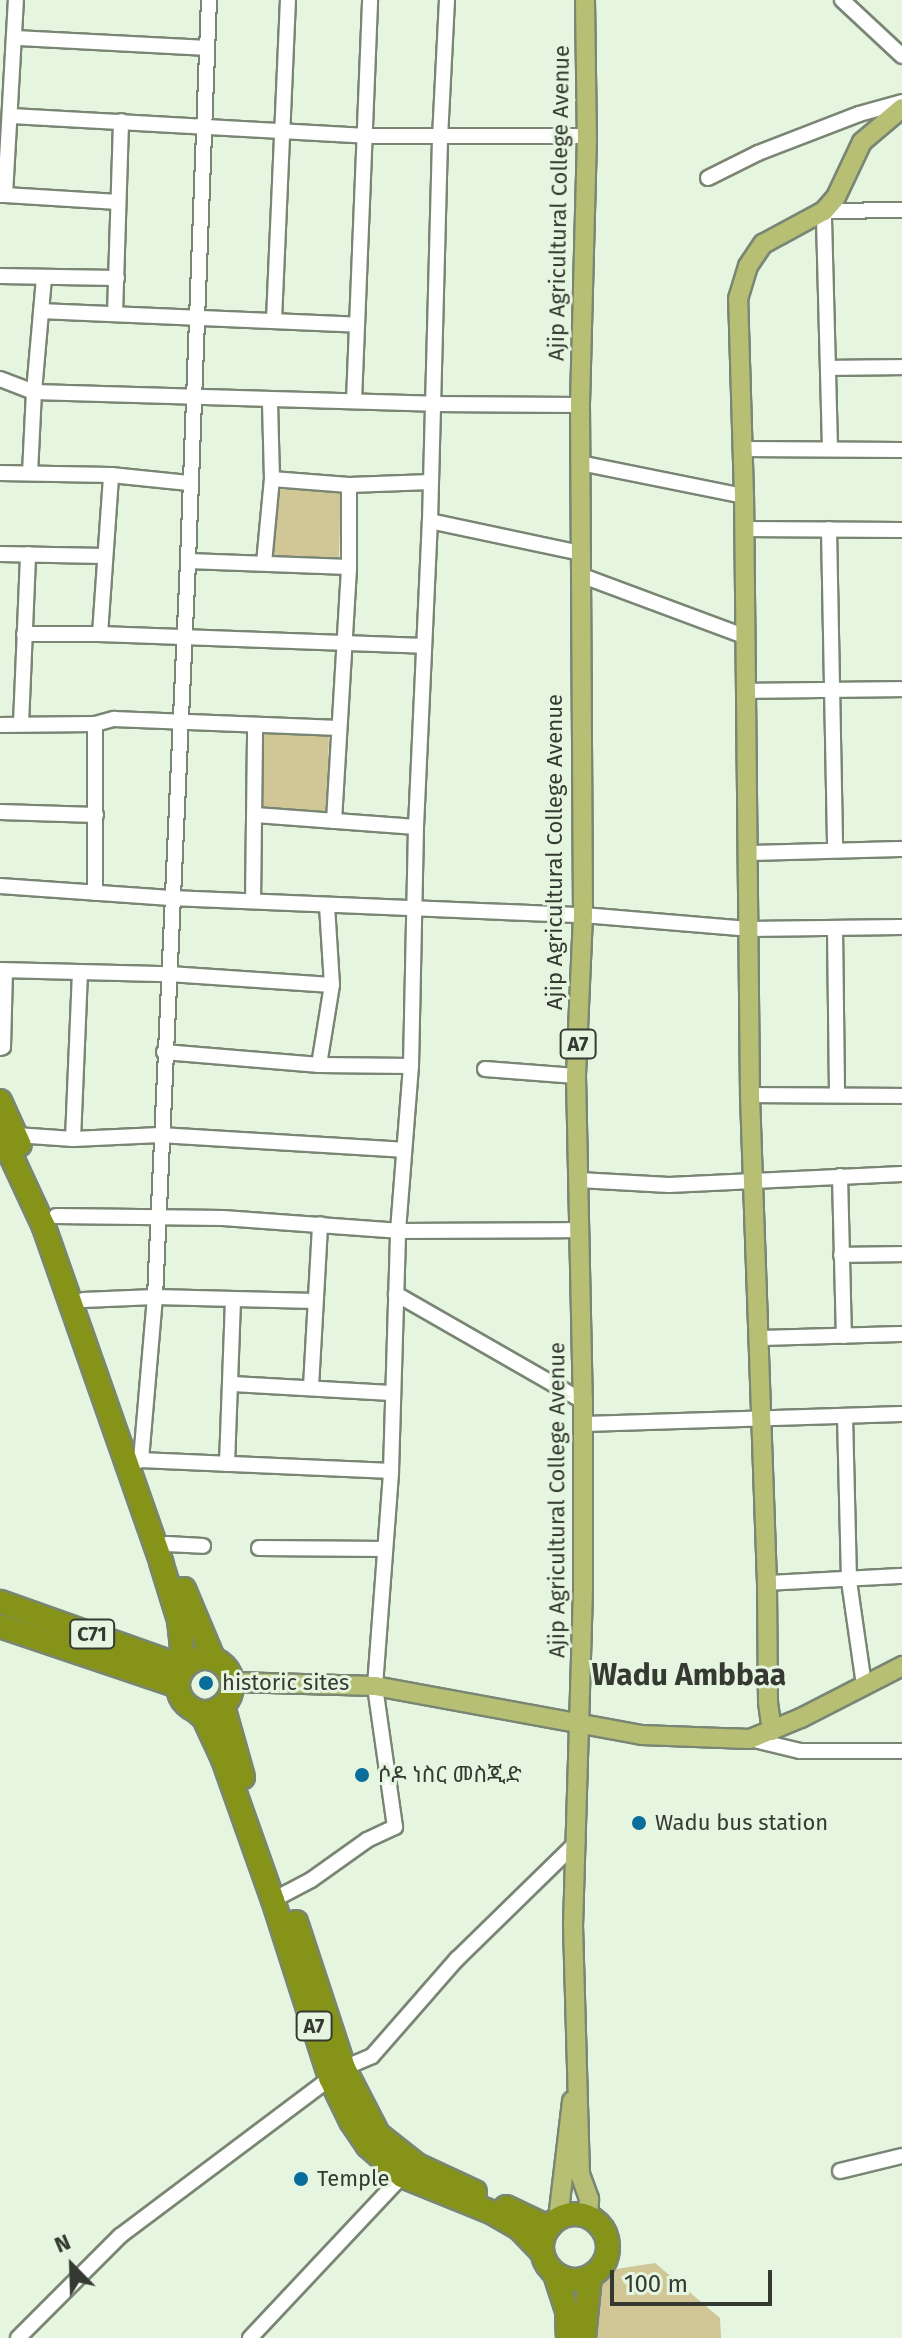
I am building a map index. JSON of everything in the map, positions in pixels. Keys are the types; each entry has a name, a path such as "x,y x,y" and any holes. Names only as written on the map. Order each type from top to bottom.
{"highway":[{"name":"A7","path":"0,1101 8,1134 134,1462 213,1658 227,1667 233,1682"},
{"name":"A7","path":"8,1134 56,1216 134,1462 179,1620 183,1701 204,1718 280,1898"},
{"name":"C71","path":"0,1602 181,1676"},
{"name":"C71","path":"0,1626 35,1640 181,1676"},
{"path":"181,1676 197,1658 213,1658"},
{"path":"196,1711 205,1712 223,1706 231,1695 233,1682"},
{"name":"A7","path":"223,1706 280,1898 337,2073 368,2146 402,2176 491,2212 519,2228 542,2252 555,2274 567,2312 568,2338"},
{"name":"A7","path":"337,2073 378,2134 417,2165 553,2223"},
{"name":"A7","path":"542,2252 553,2223 568,2215 588,2217 606,2234 606,2259 590,2277 584,2338"},
{"path":"555,2274 566,2279 590,2277"}],"main road":[{"name":"Ajip Agricultural College Avenue","path":"577,2087 573,1925 582,1721 584,1424 576,1076 583,915 580,405 587,136 585,0"},
{"path":"772,1731 768,1702 760,1338 752,1180 744,496 738,299 748,266 763,244 824,211 836,197 862,142 902,110"},
{"path":"233,1682 375,1686 582,1721 641,1735 750,1739 902,1666"},
{"name":"A7","path":"577,2087 581,2110 580,2174 589,2199 588,2217"},
{"name":"A7","path":"553,2223 570,2107 577,2087"}],"street":[{"path":"16,0 17,38 3,195 118,202"},
{"path":"209,0 194,319 195,398 189,483 185,639 155,1297 134,1462 391,1471"},
{"path":"274,320 288,0"},
{"path":"354,401 370,0"},
{"path":"280,1898 358,1845 395,1827 375,1686 391,1471 398,1231 411,1066 416,827 430,521 440,138 447,0"},
{"path":"842,0 902,56"},
{"path":"17,38 206,48"},
{"path":"708,178 844,119 902,102"},
{"path":"11,116 366,136 587,136"},
{"path":"115,314 121,121"},
{"path":"830,448 824,211 902,210"},
{"path":"0,276 117,278"},
{"path":"30,473 44,277"},
{"path":"41,311 357,325"},
{"path":"829,368 902,367"},
{"path":"0,379 34,392 434,404 580,405"},
{"path":"264,563 272,479 270,400"},
{"path":"743,449 902,450"},
{"path":"580,463 744,496"},
{"path":"0,473 111,475 189,483"},
{"path":"100,634 111,475"},
{"path":"272,479 349,485 431,482"},
{"path":"334,821 349,567 349,485"},
{"path":"430,521 580,553"},
{"path":"743,529 902,530"},
{"path":"829,529 835,850"},
{"path":"0,554 105,556"},
{"path":"21,724 28,554"},
{"path":"188,561 349,567"},
{"path":"580,575 744,636"},
{"path":"24,634 424,646"},
{"path":"744,691 902,689"},
{"path":"0,725 95,724 114,719 339,728"},
{"path":"95,724 95,893"},
{"path":"253,901 255,725"},
{"path":"0,812 96,815"},
{"path":"256,815 416,827"},
{"path":"749,853 902,849"},
{"path":"0,886 171,898 583,915 748,929 902,927"},
{"path":"319,1065 332,985 327,905"},
{"path":"835,928 837,1094"},
{"path":"0,1048 3,1047 2,970 169,974 332,985"},
{"path":"73,1139 80,974"},
{"path":"164,1052 319,1065 411,1066"},
{"path":"485,1069 576,1076"},
{"path":"750,1095 902,1096"},
{"path":"8,1134 73,1139 160,1135 403,1150"},
{"path":"579,1180 669,1185 902,1174"},
{"path":"840,1176 844,1336"},
{"path":"56,1216 320,1224 398,1231 579,1230"},
{"path":"311,1387 320,1224"},
{"path":"841,1255 902,1254"},
{"path":"396,1294 583,1401"},
{"path":"83,1300 155,1297 233,1302 315,1301"},
{"path":"227,1464 233,1302"},
{"path":"760,1338 902,1334"},
{"path":"231,1384 393,1393"},
{"path":"584,1424 902,1414"},
{"path":"845,1416 849,1581 864,1685"},
{"path":"167,1544 203,1546"},
{"path":"259,1548 385,1549"},
{"path":"767,1583 902,1576"},
{"path":"750,1739 800,1751 902,1751"},
{"path":"18,2338 120,2236 337,2073 372,2056 457,1959 577,1842"},
{"path":"840,2171 902,2156"},
{"path":"250,2338 402,2176"}],"shaded area":[{"path":"277,489 341,492 339,558 273,556"},
{"path":"259,730 329,734 327,816 259,811"},
{"path":"655,2263 720,2318 721,2338 594,2338 594,2302 610,2270"}],"place":[{"name":"historic sites","path":"206,1683"},
{"name":"ሶዶ ነስር መስጂድ","path":"362,1775"},
{"name":"Wadu bus station","path":"639,1823"},
{"name":"Temple","path":"301,2179"}],"district":[{"name":"Wadu Ambbaa","path":"689,1675"}]}
